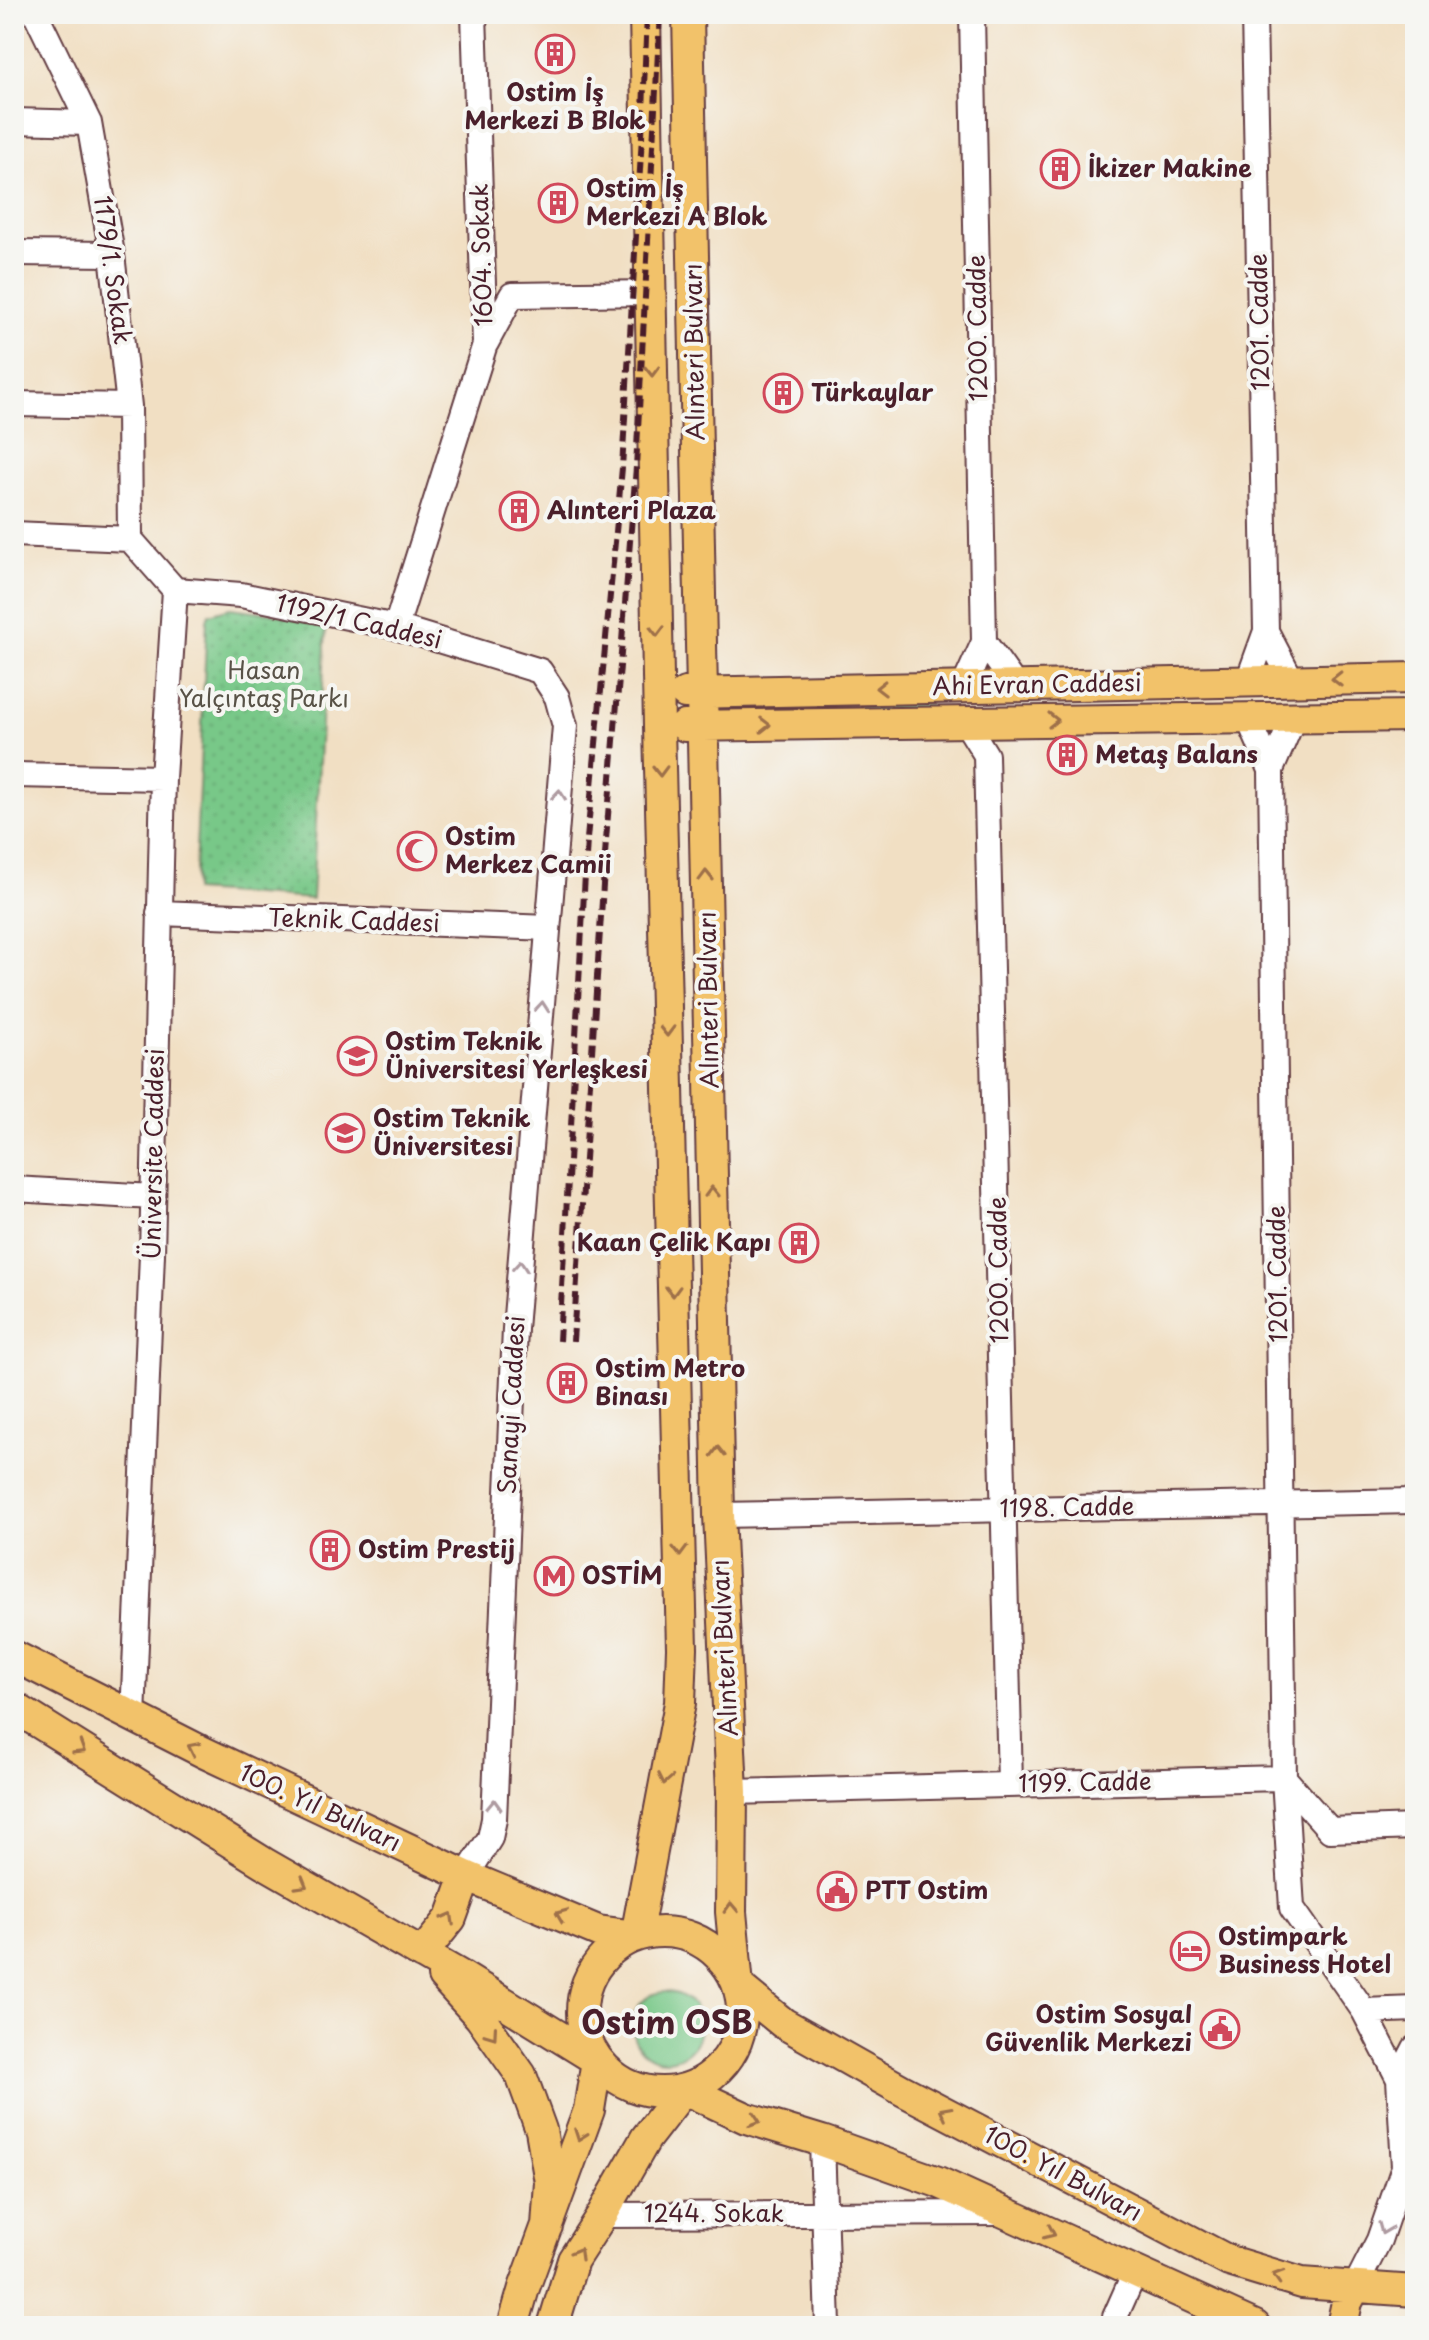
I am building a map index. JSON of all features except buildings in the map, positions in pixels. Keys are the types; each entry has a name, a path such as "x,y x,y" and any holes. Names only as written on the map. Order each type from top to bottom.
{"main road":[{"name":"Alınteri Bulvarı","path":"636,1936 680,1703 682,1648 645,14"},
{"name":"Alınteri Bulvarı","path":"688,14 719,1515 732,1792 731,1912 738,1986"},
{"name":"Ahi Evran Caddesi","path":"659,693 1415,678"},
{"name":"1201. Cadde","path":"1291,679 1294,717"},
{"name":"1201. Cadde","path":"1248,681 1249,720"},
{"path":"1012,720 1015,685"},
{"name":"1200. Cadde","path":"964,686 965,721"},
{"name":"Ahi Evran Caddesi","path":"659,727 1415,716"},
{"name":"100. Yıl Bulvarı","path":"14,1656 133,1718 466,1876 598,1931 636,1936"},
{"path":"14,1707 239,1848 597,2060 614,2077 636,2088 660,2092 684,2089 707,2078 726,2060 738,2037 742,2011 738,1986 726,1962 706,1943 681,1933 654,1931 636,1936 608,1952 593,1970 584,1992 581,2016 586,2039 597,2060 589,2110 513,2326"},
{"path":"422,1954 451,1918 466,1876"},
{"path":"422,1954 480,2017 521,2075 541,2130 550,2182 547,2226"},
{"name":"100. Yıl Bulvarı","path":"738,1986 783,2023 902,2090 1229,2261 1302,2283 1415,2291"},
{"path":"684,2089 746,2118 938,2182 1255,2326"},
{"path":"553,2326 573,2260 646,2138 684,2089"},
{"path":"1342,2326 1347,2302 1355,2287"}],"street":[{"name":"1179/1. Sokak","path":"36,14 89,123 112,254 129,406 130,539"},
{"name":"1604. Sokak","path":"396,627 485,344 474,14"},
{"name":"1200. Cadde","path":"964,686 984,642 972,14"},
{"name":"1201. Cadde","path":"1248,681 1266,631 1254,14"},
{"path":"14,121 89,123"},
{"path":"14,253 112,254"},
{"path":"485,344 512,295 651,293"},
{"path":"14,404 129,406"},
{"path":"14,534 130,539 175,590"},
{"name":"1192/1 Caddesi","path":"175,590 241,595 396,627 540,671"},
{"name":"Üniversite Caddesi","path":"133,1718 153,1197 163,778 175,590"},
{"name":"1201. Cadde","path":"1266,631 1291,679"},
{"path":"984,642 1015,685"},
{"name":"Sanayi Caddesi","path":"466,1876 490,1838 494,1819 515,1329 565,726 557,697 540,671"},
{"name":"1201. Cadde","path":"1271,770 1294,717"},
{"path":"965,721 986,755 1012,720"},
{"name":"1201. Cadde","path":"1249,720 1271,770 1284,1778 1292,1908 1364,2011 1399,2079"},
{"name":"1200. Cadde","path":"986,755 1010,1785"},
{"path":"14,775 163,778"},
{"name":"Teknik Caddesi","path":"159,913 548,928"},
{"path":"14,1189 153,1197"},
{"name":"1198. Cadde","path":"719,1515 1415,1501"},
{"path":"1284,1778 1330,1830 1415,1827"},
{"name":"1199. Cadde","path":"732,1792 1284,1778"},
{"path":"1364,2011 1415,2009"},
{"path":"1415,2048 1399,2079 1404,2167 1415,2206"},
{"path":"822,2141 828,2326"},
{"path":"1355,2287 1379,2240 1404,2167"},
{"name":"1244. Sokak","path":"602,2215 1005,2213"},
{"path":"1114,2326 1135,2272"}],"green space":[{"name":"Hasan Yalçıntaş Parkı","path":"230,608 271,613 326,626 312,899 194,891 207,620 209,614"},
{"path":"930,704 930,715 753,715 753,705"},
{"path":"659,1992 673,1992 685,1997 695,2007 700,2026 695,2045 685,2055 673,2060 659,2060 647,2055 637,2045 632,2033 632,2019 637,2007 647,1997"}],"railway":[{"path":"559,1341 587,839 622,468 647,14"},
{"path":"573,1341 606,840 636,467 660,14"}],"place":[{"name":"Ostim İş Merkezi B Blok","path":"555,54"},
{"name":"İkizer Makine","path":"1060,169"},
{"name":"Ostim İş Merkezi A Blok","path":"558,203"},
{"name":"Türkaylar","path":"783,393"},
{"name":"Alınteri Plaza","path":"519,511"},
{"name":"Metaş Balans","path":"1067,755"},
{"name":"Ostim Merkez Camii","path":"417,851"},
{"name":"Ostim Teknik Üniversitesi Yerleşkesi","path":"357,1056"},
{"name":"Ostim Teknik Üniversitesi","path":"345,1133"},
{"name":"Kaan Çelik Kapı","path":"799,1243"},
{"name":"Ostim Metro Binası","path":"567,1383"},
{"name":"Ostim Prestij","path":"330,1550"},
{"name":"OSTİM","path":"554,1576"},
{"name":"PTT Ostim","path":"837,1891"},
{"name":"Ostimpark Business Hotel","path":"1190,1951"},
{"name":"Ostim Sosyal Güvenlik Merkezi","path":"1220,2029"}],"district":[{"name":"Ostim OSB","path":"667,2023"}]}
